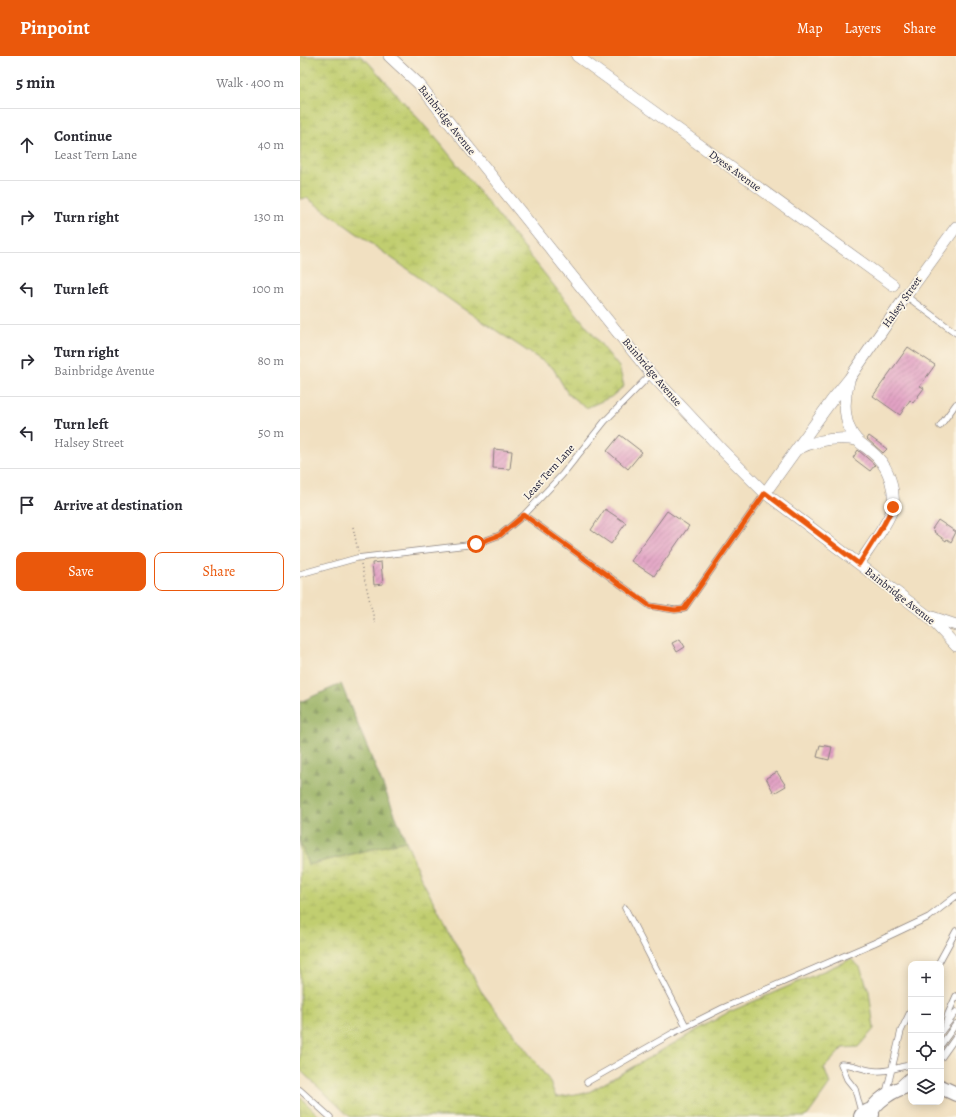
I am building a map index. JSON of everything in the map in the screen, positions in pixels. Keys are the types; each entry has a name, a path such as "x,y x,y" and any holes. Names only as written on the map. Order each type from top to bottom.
{"street":[{"name":"Bainbridge Avenue","path":"389,56 420,84 462,140 651,374 723,451 765,493 928,616 956,646"},
{"name":"Dyess Avenue","path":"577,56 893,285"},
{"name":"Halsey Street","path":"765,493 832,400 849,379 956,227"},
{"name":"Halsey Street","path":"849,379 844,402 847,420 857,440 879,458 888,472 892,489 893,507 859,564"},
{"name":"Halsey Street","path":"798,449 811,442 832,438 857,440"},
{"path":"928,616 956,625"},
{"path":"928,616 956,638"},
{"path":"866,1116 878,1102 887,1095 902,1087 908,1086"},
{"path":"944,1088 956,1094"}],"lane":[{"path":"906,296 956,333"},
{"name":"Least Tern Lane","path":"300,574 360,557 476,544 500,535 524,515 562,475 605,421 651,374"},
{"path":"940,426 956,404"},
{"path":"524,515 650,606 675,610 684,609 765,493"},
{"path":"587,1082 686,1026 723,1008 874,943 929,917 956,896"},
{"path":"625,908 686,1026"},
{"path":"940,961 956,931"},
{"path":"944,1026 956,996"},
{"path":"944,1028 956,1012"},
{"path":"887,1095 901,1031 908,1016"},
{"path":"944,1041 956,1024"},
{"path":"944,1054 956,1038"},
{"path":"866,1116 855,1089 847,1079 841,1064 850,1064 869,1071 880,1072 908,1066"},
{"path":"887,1095 908,1076"},
{"path":"300,1090 330,1117"}],"path":[{"path":"353,527 375,623"}],"green space":[{"path":"300,56 360,56 368,62 440,143 619,367 624,386 611,397 586,408 568,394 553,368 459,306 307,198 300,199"},
{"path":"341,684 406,841 308,865 300,842 300,702"},
{"path":"406,841 421,878 481,991 549,1080 556,1097 589,1092 727,1013 851,959 860,967 869,991 874,1029 858,1047 843,1048 824,1068 830,1084 808,1115 804,1117 350,1117 300,1070 300,842 308,865"},
{"path":"300,1097 320,1117 300,1117"}],"building":[{"path":"908,347 935,365 920,386 924,388 913,403 910,400 900,415 873,396"},
{"path":"620,435 642,452 628,469 607,451"},
{"path":"869,436 887,449 883,453 867,439"},
{"path":"494,449 512,451 510,469 493,468"},
{"path":"858,450 875,465 870,471 853,458"},
{"path":"605,509 626,523 611,544 591,530"},
{"path":"667,511 689,526 654,576 631,561"},
{"path":"938,520 956,532 951,542 947,539 946,541 932,529"},
{"path":"381,562 383,584 374,585 372,563"},
{"path":"680,639 685,647 677,652 672,643"},
{"path":"820,745 832,747 829,760 817,757"},
{"path":"777,772 786,786 774,793 766,778"}],"route":[{"path":"476,544 500,535 524,515 650,606 675,610 684,609 765,493 859,564 893,507"}]}
